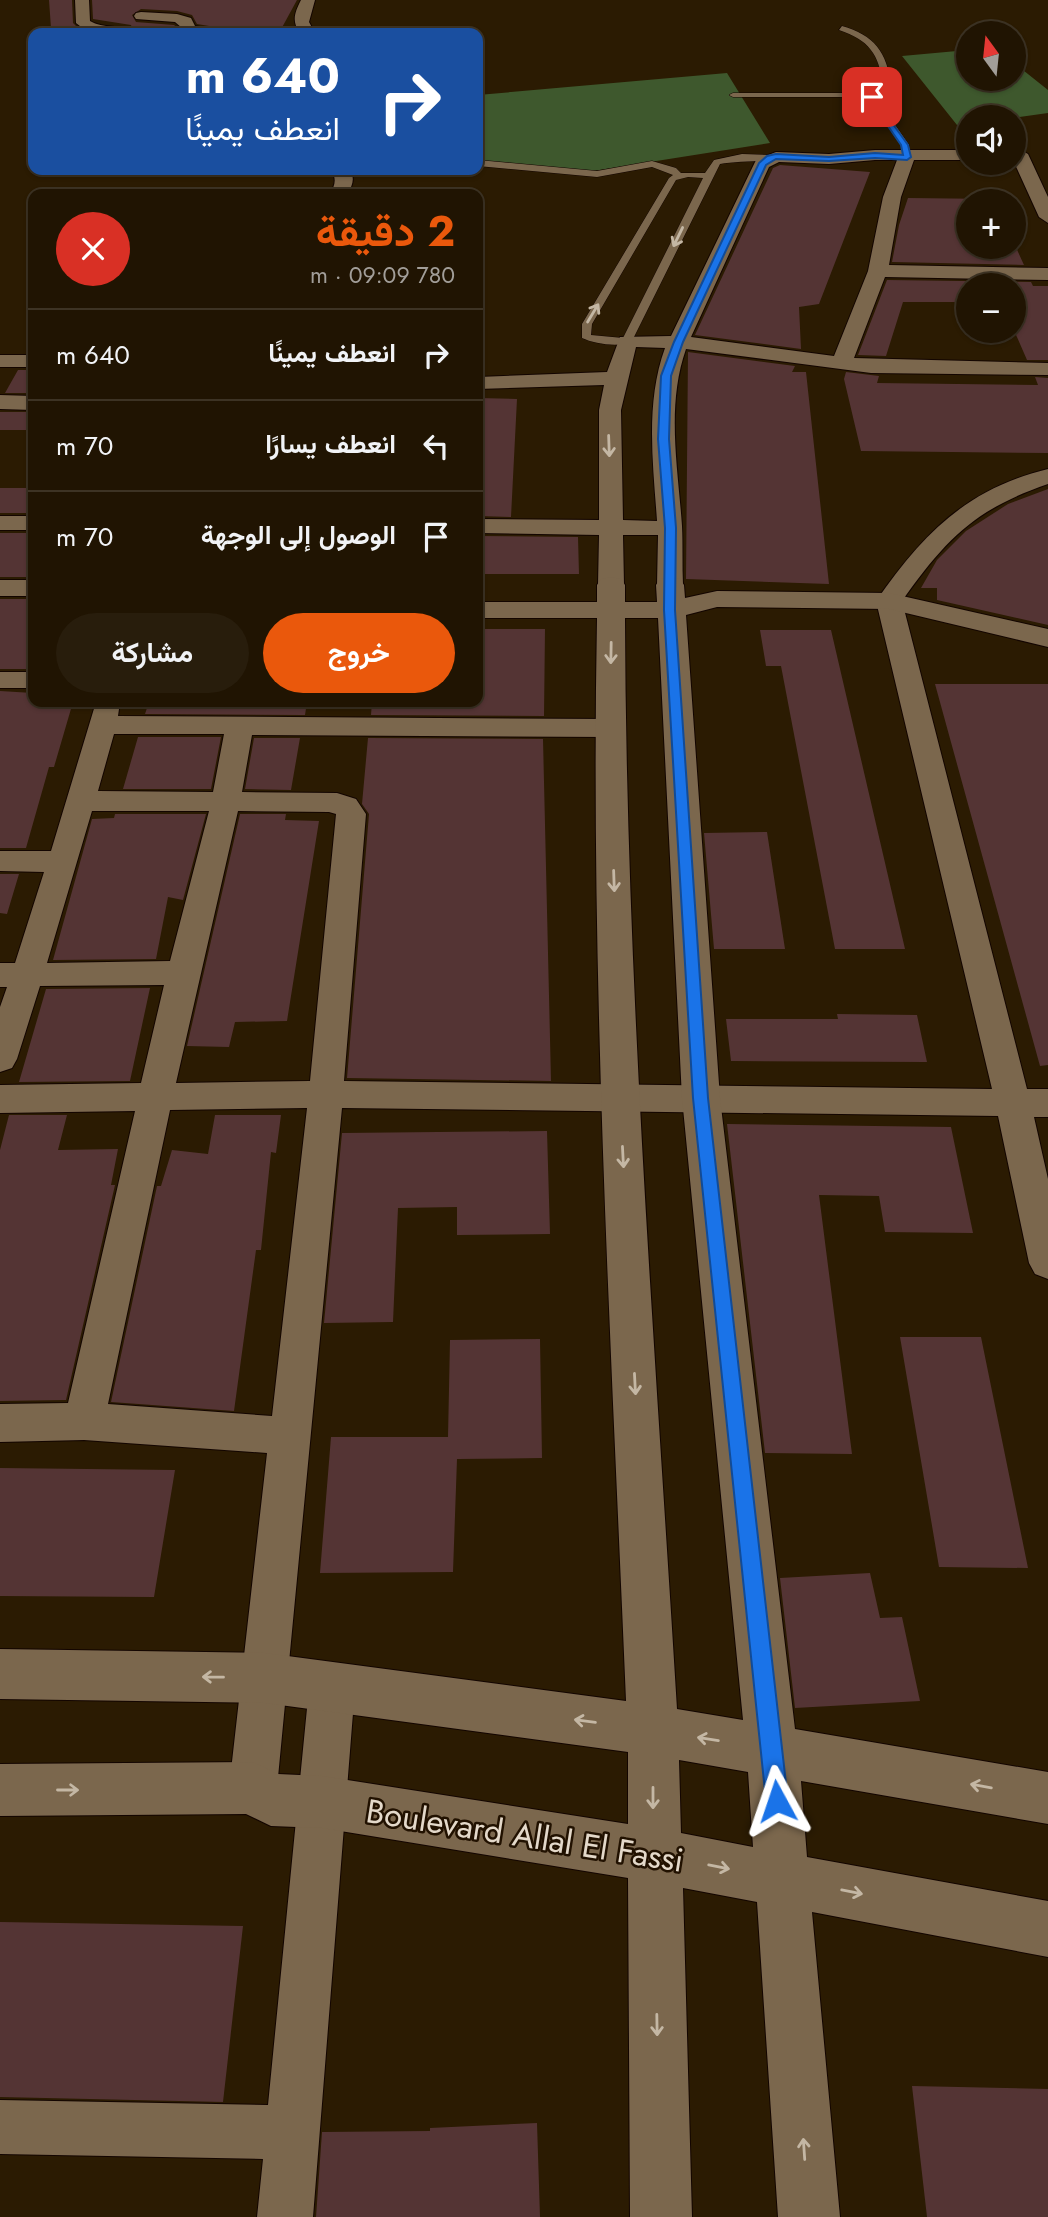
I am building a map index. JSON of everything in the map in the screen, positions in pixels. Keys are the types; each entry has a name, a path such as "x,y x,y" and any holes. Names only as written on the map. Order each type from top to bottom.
{"street":[{"path":"82,0 83,23 89,28"},
{"path":"133,0 133,7 141,16 177,18 186,21 189,28"},
{"path":"303,28 300,19 307,0"},
{"path":"131,28 139,23 141,16"},
{"path":"1026,154 1038,153"},
{"path":"809,2217 785,1880 701,1098 670,598 670,528 663,439 664,404 666,376 678,342 762,164 770,158 956,155"},
{"path":"841,364 878,271 892,197 907,157"},
{"path":"1026,174 1048,217"},
{"path":"878,271 1048,274"},
{"path":"661,2217 653,1730 620,1097 610,728 612,527 608,439 616,378 627,341 678,342 841,364 920,369 1048,369"},
{"path":"0,361 28,361"},
{"path":"483,383 616,378"},
{"path":"0,402 28,403"},
{"path":"1048,476 991,498 953,522 926,550 889,601 1013,1102 1048,1263"},
{"path":"0,523 28,517"},
{"path":"483,526 670,528"},
{"path":"483,586 612,598 889,601 1048,638"},
{"path":"0,587 28,588"},
{"path":"483,610 612,598"},
{"path":"0,609 28,609"},
{"path":"0,680 28,680"},
{"path":"0,1059 14,975 63,862 105,713 239,726 610,728"},
{"path":"84,1421 183,973 226,801 239,726"},
{"path":"80,801 342,804 348,807 351,814 326,1094 253,1788"},
{"path":"0,861 63,862"},
{"path":"14,975 183,973"},
{"path":"0,1099 326,1094 1048,1103"},
{"path":"0,1423 84,1421 289,1436"},
{"path":"0,1674 265,1678 653,1730 1048,1798"},
{"path":"285,2217 332,1688"},
{"name":"Boulevard Allal El Fassi","path":"0,1790 253,1788 271,1800 322,1802 653,1855 1048,1929"},
{"path":"0,2127 292,2133"}],"lane":[{"path":"733,95 880,95 887,85 884,60 871,42 842,28"},
{"path":"872,97 905,145 907,157"},
{"path":"708,176 678,175 673,178 587,324 586,337 627,341 717,162 770,158"},
{"path":"483,163 597,174 652,164 673,170 678,175"}],"green space":[{"path":"956,51 956,91 1026,91 1026,72 1048,90 1048,113 1026,116 1026,105 956,105 956,124 902,56"},
{"path":"727,73 770,143 574,174 483,165 483,95"}],"building":[{"path":"49,0 72,0 73,23 77,27 51,28"},
{"path":"92,0 297,0 282,28 216,28 197,24 192,15 177,11 141,9 132,15 136,22 174,25 178,28 132,28 131,25 93,19"},
{"path":"780,165 870,172 819,304 799,307 801,349 695,335 773,168"},
{"path":"908,198 956,199 956,259 1021,259 1024,265 892,262 899,225"},
{"path":"887,280 956,281 956,302 903,302 886,356 858,355"},
{"path":"1026,282 1031,282 1033,286 1048,286 1048,360 1027,360 1020,343 1026,343"},
{"path":"688,352 795,366 792,372 806,372 829,584 686,579"},
{"path":"18,370 28,370 28,393 5,393"},
{"path":"846,372 879,376 877,383 1038,385 1035,377 1048,378 1048,453 861,451 844,379"},
{"path":"483,398 517,399 511,517 483,516"},
{"path":"0,412 28,412 28,430 0,430"},
{"path":"0,488 28,488 28,513 0,513"},
{"path":"1048,489 1048,625 937,600 937,588 921,588 937,560 966,531 1008,504"},
{"path":"0,533 28,533 28,577 0,577"},
{"path":"483,536 578,537 579,574 483,574"},
{"path":"0,599 28,599 28,669 0,669"},
{"path":"483,629 545,629 544,716 371,715 372,707 483,707"},
{"path":"760,630 831,630 905,949 835,949 781,666 766,666"},
{"path":"935,684 1048,684 1048,1065 1040,1066"},
{"path":"0,691 28,693 28,707 72,707 54,767 49,767 26,848 0,848"},
{"path":"147,707 306,707 305,715 145,714"},
{"path":"138,737 221,737 211,789 123,789"},
{"path":"254,738 300,738 291,790 245,789"},
{"path":"368,738 543,739 551,1081 347,1078 369,814 362,804"},
{"path":"115,814 206,814 183,900 168,897 156,959 53,960 92,819 114,818"},
{"path":"240,814 286,814 285,820 319,821 287,1021 235,1022 229,1047 187,1046"},
{"path":"767,832 785,949 714,949 704,833"},
{"path":"0,874 19,874 7,914 0,913"},
{"path":"150,988 130,1081 19,1082 46,989"},
{"path":"837,1014 917,1015 927,1062 731,1061 726,1019 838,1019"},
{"path":"9,1115 67,1115 58,1150 118,1149 111,1185 115,1185 66,1400 0,1401 0,1150"},
{"path":"215,1115 281,1115 276,1153 271,1152 261,1250 256,1250 234,1411 111,1402 157,1186 161,1186 172,1150 208,1154"},
{"path":"727,1124 951,1127 973,1233 885,1232 879,1196 819,1195 852,1454 765,1453"},
{"path":"547,1131 550,1234 457,1235 457,1207 398,1208 393,1322 324,1323 342,1133"},
{"path":"900,1337 981,1337 1028,1568 939,1567"},
{"path":"540,1339 542,1458 457,1459 453,1572 320,1573 331,1437 448,1437 450,1340"},
{"path":"0,1468 175,1470 154,1597 0,1596"},
{"path":"870,1573 880,1618 902,1617 920,1701 795,1708 780,1578"},
{"path":"0,1922 243,1926 223,2102 0,2097"},
{"path":"912,2086 1048,2089 1048,2217 927,2217"},
{"path":"537,2123 540,2217 316,2217 322,2132 430,2131 430,2128"}],"route":[{"path":"777,1801 701,1098 669,610 670,528 663,439 664,404 666,376 678,342 762,164 776,157 907,157 905,145 872,97"}]}
